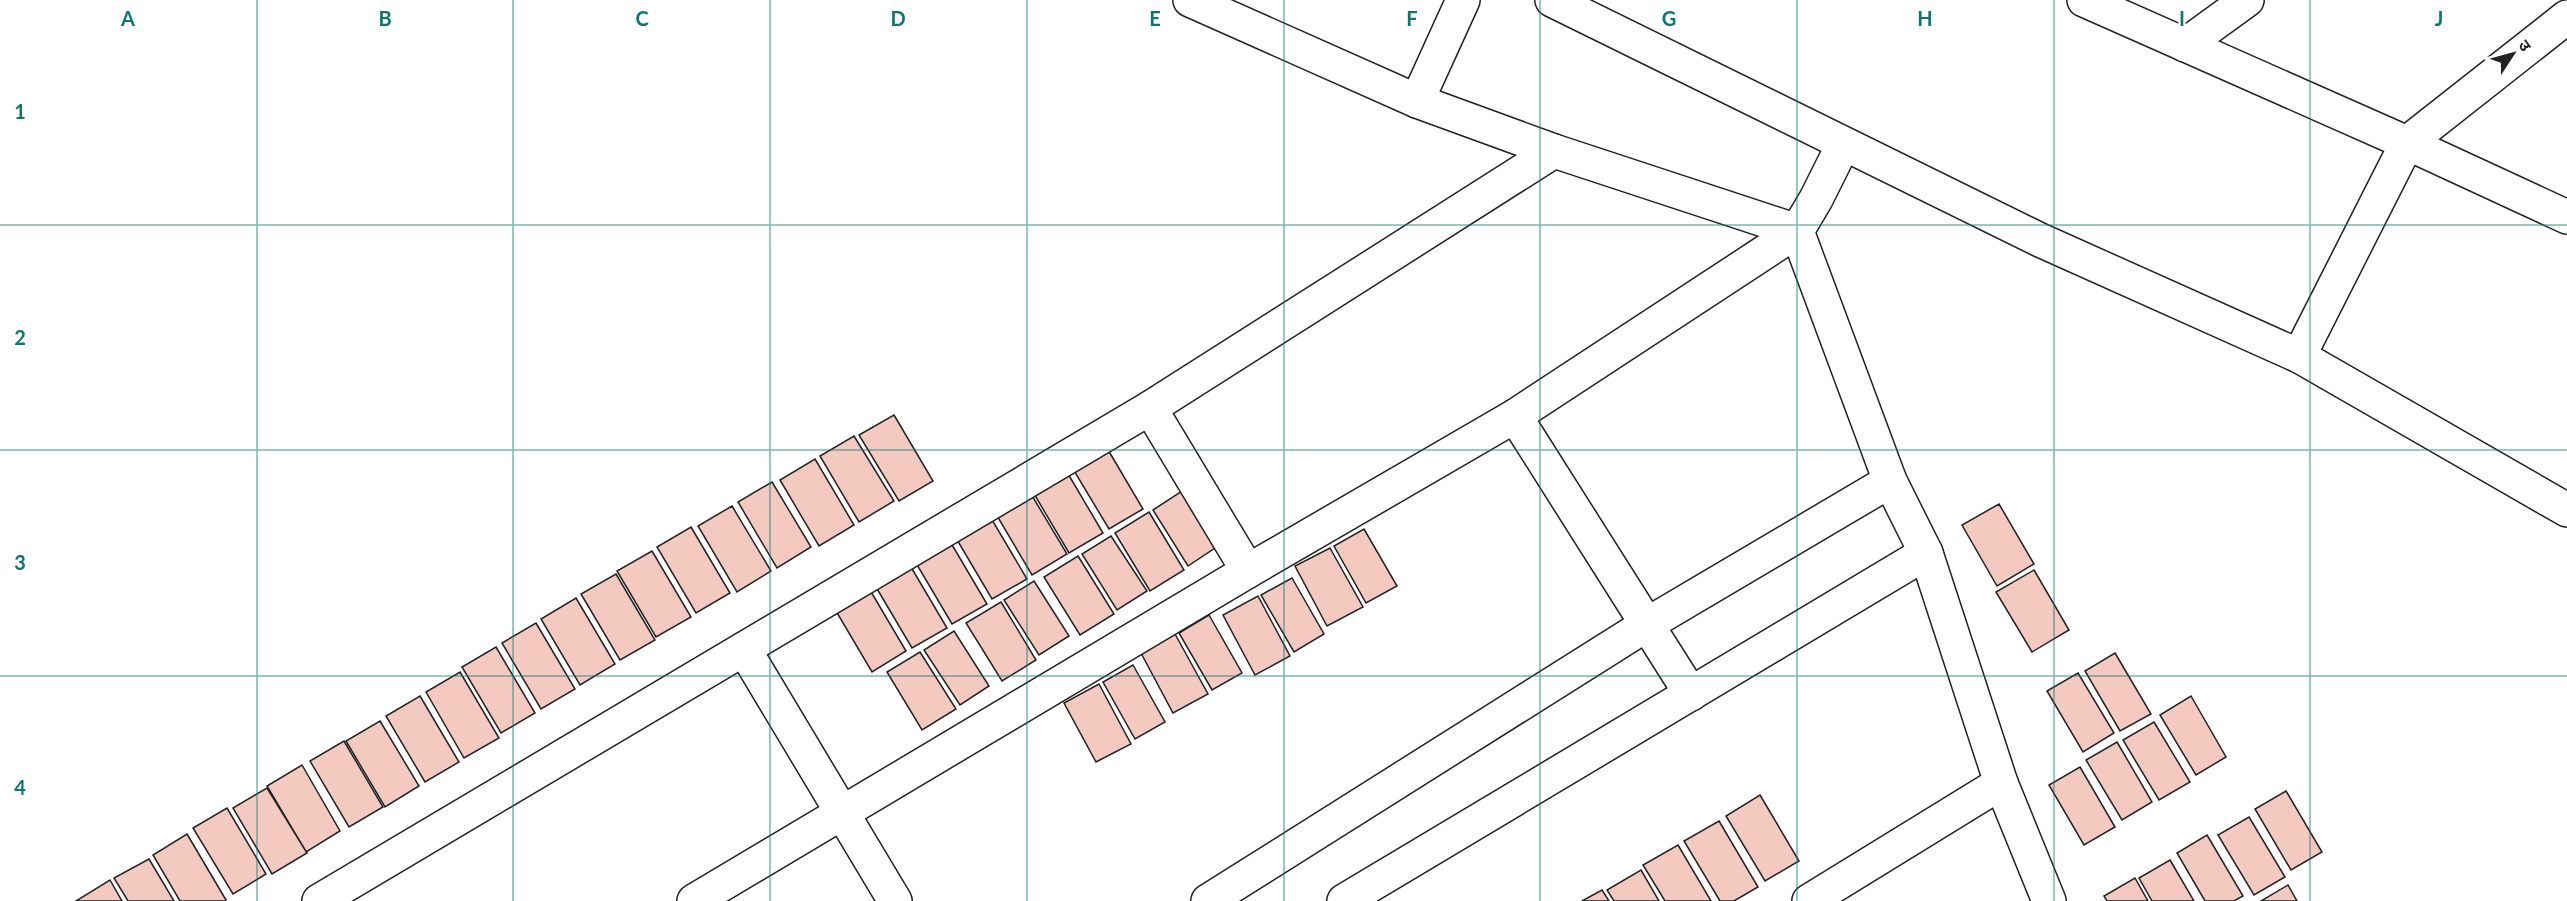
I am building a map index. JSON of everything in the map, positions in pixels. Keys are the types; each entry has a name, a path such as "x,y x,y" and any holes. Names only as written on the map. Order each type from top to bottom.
{"street":[{"path":"1192,0 1417,101 1554,151 1797,231"},
{"path":"1552,0 1837,156 2040,240 2300,356 2567,510"},
{"path":"2084,0 2407,143 2567,217"},
{"path":"2185,45 2247,0"},
{"path":"1417,101 1457,14"},
{"path":"2300,356 2407,143 2567,17"},
{"path":"319,901 1150,408 1554,151"},
{"path":"694,901 1248,571 1515,416 1797,231 1837,156"},
{"path":"1797,231 1890,481 1926,553 2001,783 2049,901"},
{"path":"1150,408 1248,571"},
{"path":"1515,416 1690,694"},
{"path":"1208,901 1646,625 1890,481"},
{"path":"1344,901 1926,553"},
{"path":"744,649 895,901"},
{"path":"1809,901 2001,783"}],"building":[{"path":"894,415 933,481 899,501 859,435"},
{"path":"854,436 894,501 859,522 820,456"},
{"path":"1104,443 1143,509 1109,529 1070,464"},
{"path":"815,459 854,525 819,546 780,480"},
{"path":"1064,467 1103,533 1069,553 1030,487"},
{"path":"772,482 811,547 777,568 738,502"},
{"path":"1028,489 1067,554 1032,575 993,509"},
{"path":"1182,491 1218,546 1188,566 1153,510"},
{"path":"1999,504 2034,564 1997,586 1962,525"},
{"path":"732,506 771,571 737,592 698,526"},
{"path":"1149,512 1184,570 1150,591 1115,533"},
{"path":"988,513 1027,579 992,599 953,533"},
{"path":"691,527 730,593 696,613 657,547"},
{"path":"1364,529 1397,586 1366,603 1334,546"},
{"path":"1111,536 1147,591 1117,610 1082,554"},
{"path":"948,538 987,604 952,624 913,558"},
{"path":"1330,548 1363,607 1327,626 1295,566"},
{"path":"652,551 691,617 656,637 617,571"},
{"path":"1078,556 1114,614 1080,635 1044,577"},
{"path":"908,562 947,628 912,648 873,582"},
{"path":"2034,570 2069,630 2032,652 1996,592"},
{"path":"616,574 655,640 620,660 581,594"},
{"path":"1292,578 1324,634 1294,652 1261,595"},
{"path":"1034,581 1069,636 1039,655 1004,600"},
{"path":"867,585 906,651 872,672 833,606"},
{"path":"1258,596 1290,656 1255,675 1223,615"},
{"path":"576,598 615,664 580,685 541,619"},
{"path":"1001,602 1036,660 1002,681 966,623"},
{"path":"1209,615 1242,673 1212,690 1179,633"},
{"path":"536,623 575,689 541,709 502,643"},
{"path":"954,631 989,686 960,705 924,650"},
{"path":"1175,634 1208,694 1173,713 1141,653"},
{"path":"496,647 535,713 501,733 462,667"},
{"path":"920,652 956,709 922,730 887,672"},
{"path":"2115,653 2151,714 2120,731 2085,671"},
{"path":"1133,665 1165,722 1135,739 1103,682"},
{"path":"460,672 499,738 464,758 426,692"},
{"path":"2078,673 2114,733 2083,752 2047,691"},
{"path":"1099,684 1131,744 1096,762 1064,703"},
{"path":"420,696 459,762 425,782 386,716"},
{"path":"2191,696 2226,757 2196,775 2160,715"},
{"path":"380,721 419,786 385,807 346,741"},
{"path":"2154,722 2190,782 2159,800 2123,740"},
{"path":"344,741 383,807 349,827 310,761"},
{"path":"2117,742 2152,802 2122,820 2086,760"},
{"path":"302,765 340,831 306,852 267,786"},
{"path":"2080,767 2115,827 2084,845 2049,785"},
{"path":"267,788 307,853 272,874 233,808"},
{"path":"2286,791 2322,852 2291,870 2255,809"},
{"path":"1760,795 1799,861 1765,881 1726,816"},
{"path":"227,808 266,874 233,894 193,828"},
{"path":"2249,817 2285,877 2254,895 2218,835"},
{"path":"1719,821 1758,887 1734,901 1720,901 1684,841"},
{"path":"187,834 225,901 180,901 153,855"},
{"path":"2207,835 2243,896 2234,901 2205,901 2177,853"},
{"path":"1678,845 1711,901 1665,901 1643,865"},
{"path":"149,859 174,901 128,901 114,878"},
{"path":"2170,860 2194,901 2152,901 2139,878"},
{"path":"1641,870 1659,901 1614,901 1607,890"},
{"path":"2135,878 2148,901 2107,901 2104,896"},
{"path":"110,880 122,901 76,901"},
{"path":"2288,885 2297,901 2261,901"},
{"path":"1602,890 1609,901 1582,901"}]}
